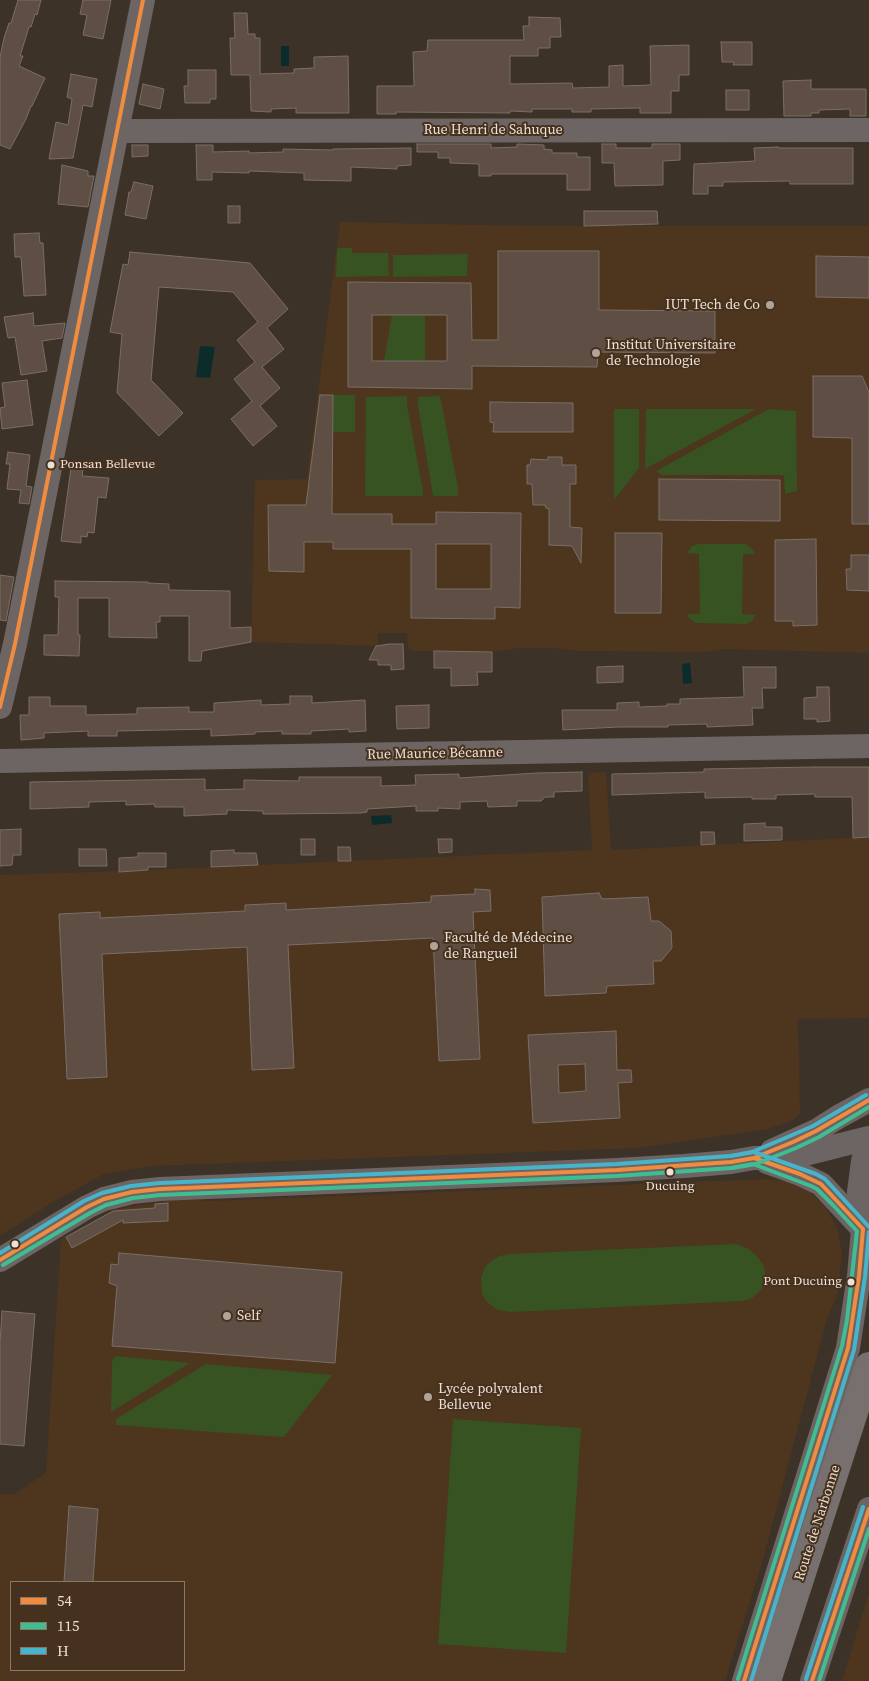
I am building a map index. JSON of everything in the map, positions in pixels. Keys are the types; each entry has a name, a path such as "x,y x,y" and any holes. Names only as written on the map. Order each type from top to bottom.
{"main road":[{"name":"Route de Narbonne","path":"767,1681 869,1366"},
{"name":"Route de Narbonne","path":"783,1681 869,1424"}],"street":[{"path":"0,706 15,644 143,0"},
{"name":"Rue Henri de Sahuque","path":"117,131 869,130"},
{"name":"Rue Maurice Bécanne","path":"0,761 869,746"},
{"path":"754,1158 816,1131 869,1100"},
{"path":"0,1260 62,1221 104,1199 160,1188 626,1169 731,1162 754,1158 793,1157 869,1138"},
{"name":"Route de Narbonne","path":"744,1681 848,1348 859,1276 863,1229 859,1192 863,1161 869,1142"},
{"path":"754,1158 800,1174 821,1184 863,1229"},
{"path":"863,1229 869,1200"},
{"path":"812,1681 869,1509"}],"shaded area":[{"name":"Institut Universitaire de Technologie","path":"340,222 531,226 869,226 869,653 725,649 706,652 579,651 555,648 518,648 492,652 414,651 408,648 407,633 378,633 378,646 251,642 255,480 307,479"},
{"name":"Faculté de Médecine de Rangueil","path":"606,772 611,850 869,837 869,1018 797,1019 800,1114 792,1121 768,1129 639,1148 152,1166 104,1174 53,1202 0,1236 0,875 592,850 588,773"},
{"name":"Lycée polyvalent Bellevue","path":"766,1179 787,1181 803,1186 825,1206 837,1228 842,1253 838,1293 826,1322 762,1563 725,1681 0,1681 0,1494 13,1495 46,1473 61,1239 116,1209 176,1199 212,1201"},
{"path":"869,1593 869,1681 842,1681"}],"green space":[{"path":"352,248 352,253 388,253 389,276 336,277 337,249"},
{"path":"468,254 467,276 393,277 393,255"},
{"path":"392,315 425,315 425,361 384,361"},
{"path":"333,395 355,395 355,432 333,432"},
{"path":"407,396 423,496 365,496 366,397"},
{"path":"440,396 458,487 458,496 433,496 418,397"},
{"path":"614,409 639,409 639,468 614,500"},
{"path":"646,409 756,409 645,469"},
{"path":"769,409 796,411 797,491 785,494 784,475 662,475 656,471"},
{"path":"698,544 746,544 753,550 755,554 743,554 742,614 755,615 752,621 746,624 696,623 689,618 687,614 700,614 699,554 687,553 692,546"},
{"path":"736,1244 749,1249 757,1256 764,1266 765,1273 765,1284 759,1292 752,1298 743,1301 511,1312 498,1310 487,1302 482,1294 481,1278 485,1267 491,1261 508,1254"},
{"path":"115,1356 190,1363 111,1412 112,1361"},
{"path":"206,1364 332,1375 284,1437 116,1425 116,1419"},
{"path":"453,1419 581,1428 566,1653 438,1644"}],"water":[{"path":"281,46 289,46 289,66 281,66"},
{"path":"200,346 215,347 210,378 196,377"},
{"path":"690,663 692,683 683,684 682,664"},
{"path":"391,815 392,823 372,825 371,816"}],"building":[{"path":"18,0 41,0 37,15 35,14 31,27 29,27 20,56 23,56 19,66 45,78 10,149 0,145 0,57 4,38"},
{"path":"83,0 111,0 103,39 83,35 87,15 80,14"},
{"path":"234,13 247,13 248,34 255,34 255,38 260,38 260,74 294,73 294,69 314,68 314,57 348,56 349,113 296,113 296,108 271,109 271,112 251,111 250,75 231,75 230,38 235,38"},
{"path":"529,17 560,18 561,37 550,37 550,48 538,48 538,56 510,56 510,84 572,83 573,88 609,87 609,66 623,65 623,86 651,85 650,46 689,45 689,75 679,75 679,91 671,91 671,113 640,113 640,108 591,109 591,112 572,112 572,109 532,109 532,112 510,111 510,113 396,112 396,114 377,114 377,86 414,86 413,52 427,51 428,40 524,40 523,26 529,26"},
{"path":"721,42 752,42 752,65 733,65 734,62 722,62"},
{"path":"188,70 216,70 216,99 210,99 210,103 185,103 184,86 188,86"},
{"path":"71,74 97,79 92,107 83,105 73,158 49,159 56,122 68,125 72,99 67,97"},
{"path":"811,80 811,89 866,89 866,116 850,116 850,109 819,110 819,113 811,113 811,116 784,116 783,81"},
{"path":"143,84 164,89 160,109 139,104"},
{"path":"726,90 749,90 749,110 726,110"},
{"path":"417,144 491,144 491,148 517,147 517,144 544,145 544,149 552,150 552,153 577,153 577,157 590,157 590,190 567,190 567,174 491,174 491,176 479,176 479,164 450,163 450,158 438,158 438,152 417,152"},
{"path":"602,144 616,144 616,148 652,148 652,144 680,144 680,160 663,161 663,185 615,186 614,163 602,163"},
{"path":"132,145 148,145 148,156 132,157"},
{"path":"196,145 213,145 213,152 249,151 249,153 283,152 283,149 411,148 411,165 397,166 397,169 351,167 351,181 304,180 304,173 249,171 249,173 212,172 212,180 197,180"},
{"path":"754,148 853,148 853,184 790,184 790,181 723,182 723,186 708,186 708,194 693,194 694,164 755,161"},
{"path":"62,165 88,171 88,176 94,176 88,207 58,204"},
{"path":"134,182 153,186 146,219 125,215 129,192 131,192"},
{"path":"228,206 240,206 240,223 228,223"},
{"path":"584,211 657,211 658,224 584,226"},
{"path":"39,233 40,243 43,243 46,295 24,296 21,257 15,257 14,234"},
{"path":"498,251 599,251 599,310 715,311 715,353 598,352 597,367 472,366 472,389 348,387 348,282 471,283 472,340 498,340","holes":["372,315 447,315 447,361 372,361"]},
{"path":"130,252 250,263 288,309 267,328 284,349 262,367 280,388 260,406 277,426 253,446 231,419 252,401 234,379 255,362 237,340 258,322 233,292 159,287 151,380 183,413 159,436 117,393 122,334 110,332 123,264 128,265"},
{"path":"816,256 869,257 869,298 816,297"},
{"path":"33,313 34,326 65,323 62,338 42,341 47,371 21,375 15,337 8,338 4,317"},
{"path":"813,376 862,376 869,392 869,524 852,524 852,438 813,437"},
{"path":"27,380 33,425 2,429 0,408 5,407 2,383"},
{"path":"320,395 333,395 332,514 392,514 392,524 436,524 436,512 521,513 520,608 495,607 495,619 411,618 411,549 333,549 333,542 304,542 304,572 269,571 268,505 306,505","holes":["436,544 491,544 491,589 436,589"]},
{"path":"490,402 573,403 573,432 493,432 494,423 490,422"},
{"path":"8,452 30,455 26,486 32,487 29,504 19,503 21,490 7,489 10,464 6,464"},
{"path":"548,457 562,457 562,465 576,465 576,484 570,484 570,527 582,528 581,563 572,546 549,545 549,509 545,505 533,505 532,484 527,484 527,465 530,465 531,459 548,460"},
{"path":"71,468 83,469 82,476 109,478 106,498 98,497 94,533 88,532 87,537 81,536 81,543 61,541"},
{"path":"659,479 780,480 780,521 659,520"},
{"path":"615,533 662,533 661,613 615,613"},
{"path":"816,539 817,625 793,626 793,621 775,621 775,540"},
{"path":"851,555 869,555 869,591 847,590 846,569 851,569"},
{"path":"0,575 14,577 6,621 0,620"},
{"path":"55,581 148,582 169,584 169,590 230,591 230,628 251,627 251,642 202,651 201,661 189,661 189,616 160,616 160,622 156,622 157,638 109,637 109,598 78,598 79,656 44,655 44,635 58,635 59,597 55,597"},
{"path":"403,644 404,669 391,670 391,665 378,665 378,660 369,660 376,646"},
{"path":"434,651 492,652 492,672 477,672 478,685 451,686 451,668 434,668"},
{"path":"623,666 623,682 597,683 597,667"},
{"path":"743,667 776,667 776,688 762,688 763,708 752,708 753,725 707,727 707,724 668,725 668,727 563,730 562,710 617,710 617,703 639,702 639,707 667,706 667,704 680,704 680,699 744,697"},
{"path":"817,687 829,687 830,721 817,722 817,719 804,719 804,698 817,697"},
{"path":"290,696 312,696 312,703 365,700 366,731 349,732 349,729 311,731 311,734 282,734 282,731 211,736 211,729 117,731 117,736 88,736 88,731 44,733 44,738 21,740 20,715 29,715 29,697 50,697 50,706 86,706 86,715 137,714 137,708 189,707 189,712 214,712 214,703 261,700 261,705 290,704"},
{"path":"429,705 429,728 397,729 396,706"},
{"path":"869,767 869,837 853,838 852,797 815,797 815,794 776,795 776,799 752,799 752,797 705,798 705,792 612,795 612,774 704,772 704,769"},
{"path":"582,772 582,791 554,792 554,797 545,797 541,801 517,801 517,806 488,807 487,801 460,802 460,809 438,808 438,811 416,811 416,806 367,809 367,812 361,813 263,814 263,811 227,810 227,814 184,816 184,807 155,807 154,804 126,805 126,801 89,802 89,807 30,809 30,782 205,779 205,790 244,789 244,780 299,781 299,777 381,777 381,786 416,785 415,775 459,774 459,778"},
{"path":"765,823 765,827 782,827 782,840 744,841 744,824"},
{"path":"21,829 21,855 13,855 12,865 0,866 0,830"},
{"path":"701,832 714,832 715,844 701,845"},
{"path":"301,839 315,839 315,855 301,855"},
{"path":"438,839 452,839 452,852 439,853"},
{"path":"338,847 350,847 351,861 338,861"},
{"path":"79,849 106,849 107,866 79,866"},
{"path":"234,850 234,853 256,853 258,865 211,867 211,851"},
{"path":"138,853 166,853 166,867 148,867 148,870 119,872 119,858 138,857"},
{"path":"475,889 490,890 491,911 473,912 480,1059 439,1061 433,938 288,945 294,1068 252,1070 247,947 102,954 107,1077 67,1079 59,914 100,912 100,918 245,911 245,905 286,903 286,910 431,902 431,896 475,894"},
{"path":"599,893 602,899 648,897 651,921 659,921 671,931 672,948 661,961 653,961 654,984 607,986 606,993 545,996 542,897"},
{"path":"616,1031 617,1070 631,1070 632,1082 618,1083 620,1118 533,1123 528,1035","holes":["585,1064 586,1091 559,1093 558,1065"]},
{"path":"168,1203 168,1221 123,1223 123,1220 72,1248 66,1237 113,1211 155,1208 155,1204"},
{"name":"Self","path":"119,1253 342,1272 335,1363 112,1346 117,1286 109,1283 111,1264 118,1265"},
{"path":"2,1311 35,1314 24,1446 0,1444 0,1343"},
{"path":"69,1506 98,1509 93,1581 64,1581"}],"transit line":[{"name":"54","path":"0,707 15,644 143,0"},
{"name":"H","path":"731,1156 752,1152 813,1126 866,1095"},
{"name":"54","path":"0,1260 87,1207 104,1199 132,1192 160,1189 617,1170 731,1162 754,1158 793,1142 869,1100"},
{"name":"115","path":"733,1168 756,1164 796,1148 819,1137 869,1107"},
{"name":"H","path":"0,1253 84,1201 102,1193 131,1186 160,1183 617,1164 730,1156 754,1152 825,1179 869,1227"},
{"name":"54","path":"754,1158 800,1174 821,1184 863,1229"},
{"name":"115","path":"3,1265 106,1205 133,1198 160,1195 617,1176 731,1168 753,1164 817,1189 857,1231 847,1320 842,1346 738,1679"},
{"name":"54","path":"744,1681 848,1348 859,1276 863,1229"},
{"name":"H","path":"751,1681 854,1350 865,1277 869,1232"},
{"name":"H","path":"806,1679 863,1507"},
{"name":"54","path":"812,1681 869,1509"},
{"name":"115","path":"819,1681 869,1529"}],"place":[{"name":"IUT Tech de Co","path":"770,305"},
{"name":"Institut Universitaire de Technologie","path":"596,353"},
{"name":"Ponsan Bellevue","path":"51,465"},
{"name":"Faculté de Médecine de Rangueil","path":"434,946"},
{"name":"Ducuing","path":"670,1172"},
{"name":"Pont Ducuing","path":"851,1282"},
{"name":"Self","path":"227,1316"},
{"name":"Lycée polyvalent Bellevue","path":"428,1397"}]}
